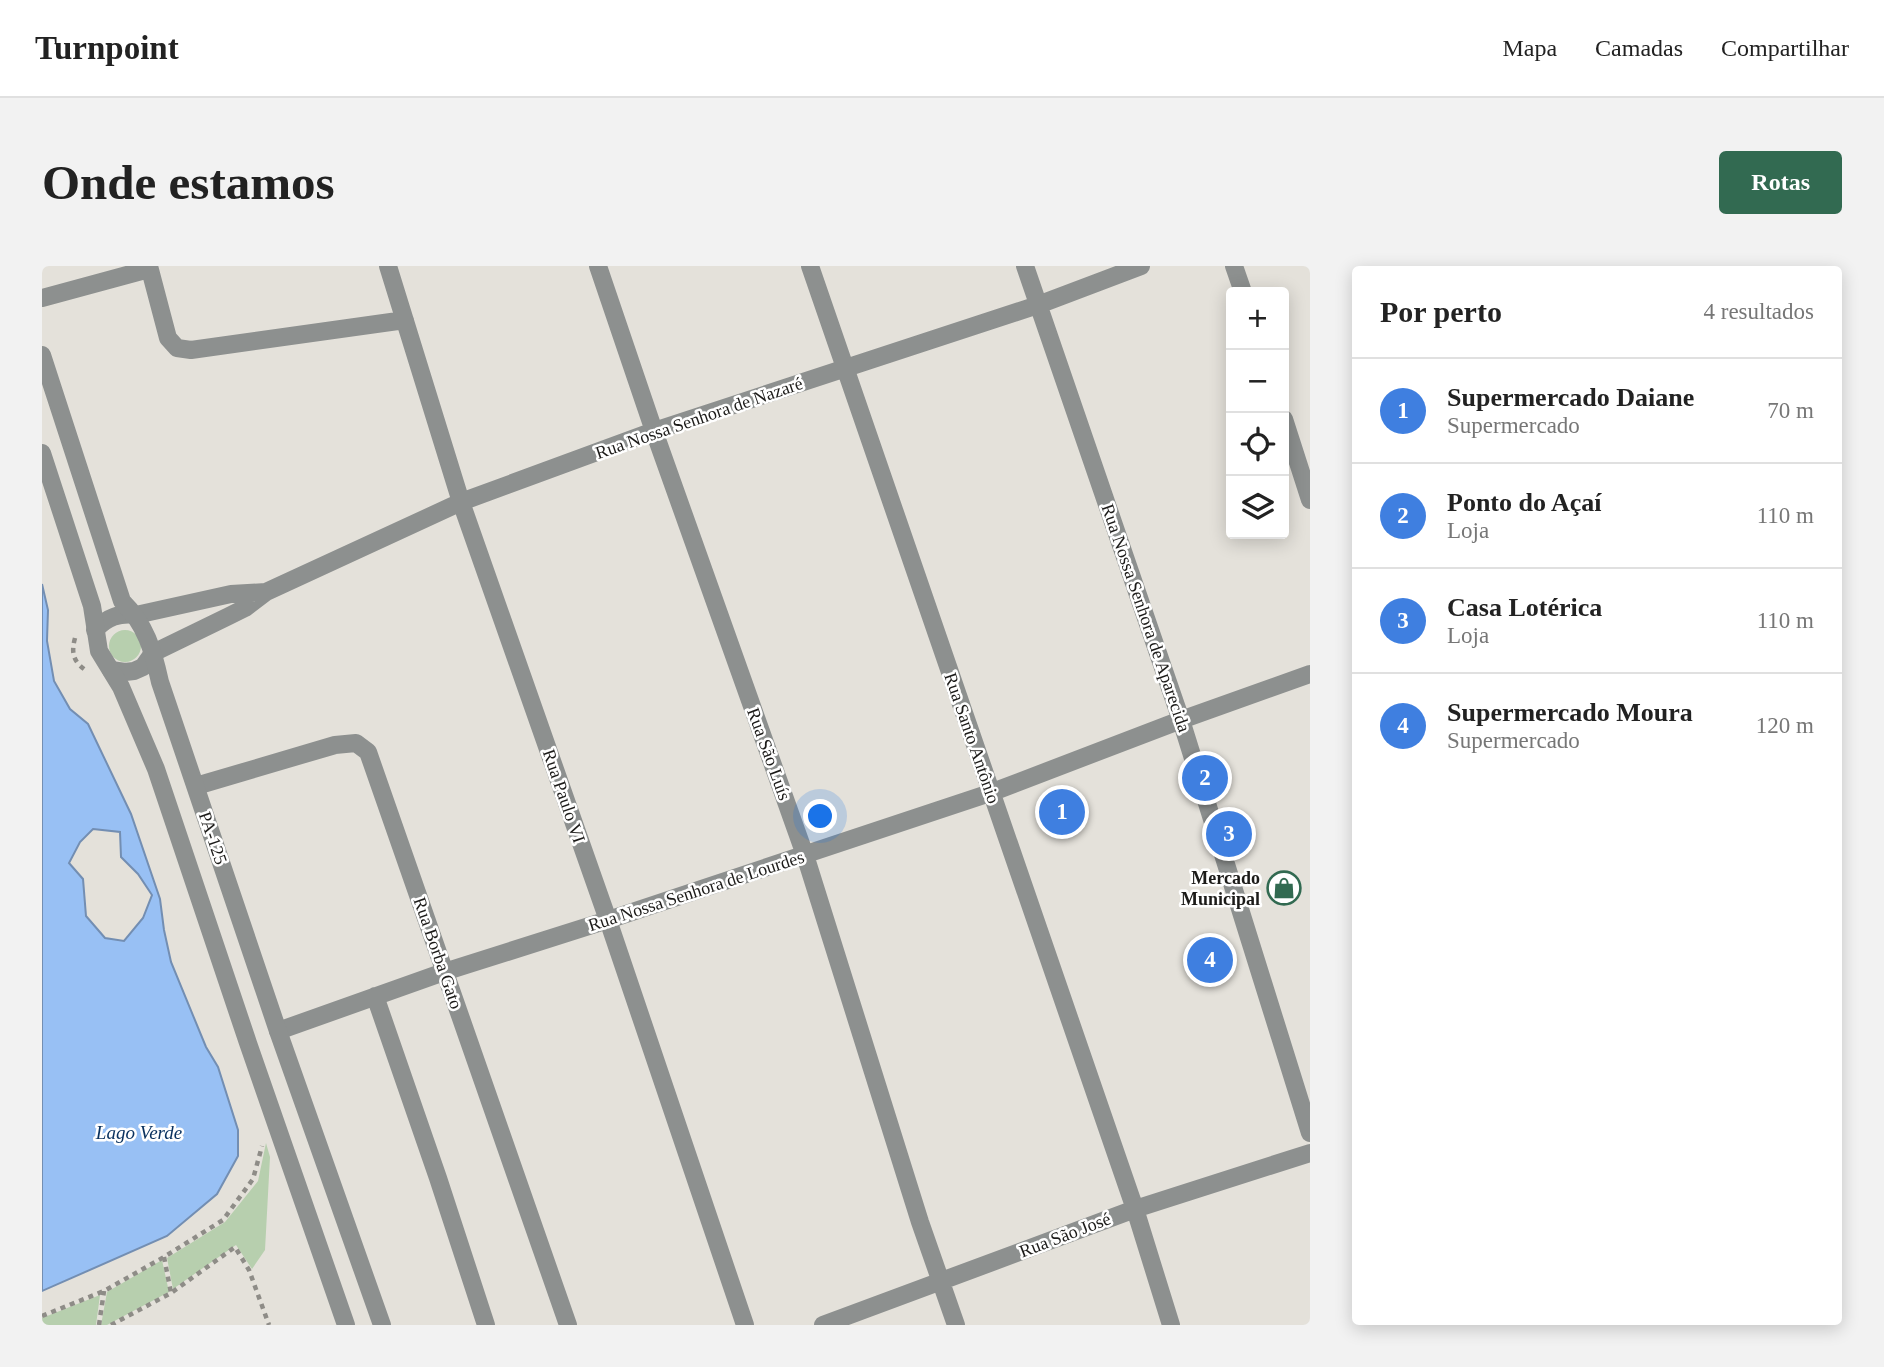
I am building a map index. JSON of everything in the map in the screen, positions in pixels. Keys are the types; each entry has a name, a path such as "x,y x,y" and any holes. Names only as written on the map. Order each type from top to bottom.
{"street":[{"name":"Rua Paulo VI","path":"388,266 461,502 608,920 746,1325"},
{"name":"Rua São Luís","path":"598,266 805,855 916,1209 956,1325"},
{"name":"Rua Santo Antônio","path":"810,266 1135,1209 1171,1325"},
{"name":"Rua Nossa Senhora de Aparecida","path":"1025,266 1181,720 1310,1133"},
{"name":"Rua Nossa Senhora de Nazaré","path":"103,672 134,671 143,667 153,653 245,608 266,592 461,502 654,431 1038,305 1140,266"},
{"path":"1234,266 1241,287"},
{"path":"42,298 149,268 168,338 177,348 191,350 405,320"},
{"name":"PA-125","path":"42,355 122,601 136,615 153,653 160,682 278,1031 382,1325"},
{"path":"1289,435 1310,500"},
{"name":"PA-125","path":"42,453 92,606 88,629 99,651 103,672 121,687 156,768 346,1325"},
{"name":"Rua Nossa Senhora de Nazaré","path":"88,629 113,616 136,615 231,594 266,592"},
{"name":"Rua Nossa Senhora de Lourdes","path":"278,1031 444,972 990,793 1310,674"},
{"name":"Rua Borba Gato","path":"196,786 335,745 356,743 368,752 568,1325"},
{"path":"375,996 434,1164 486,1325"},
{"name":"Rua São José","path":"823,1325 1135,1209 1310,1153"}],"path":[{"path":"88,629 74,638 72,653 84,670 103,672"},
{"path":"42,1316 104,1291 223,1220 253,1179 262,1145"},
{"path":"111,1325 171,1293 235,1247 249,1270 269,1325"},
{"path":"164,1257 171,1293"},
{"path":"99,1325 104,1291"}],"green space":[{"path":"125,630 136,635 141,646 136,657 125,662 114,657 109,646 114,635"},
{"path":"266,1143 270,1157 265,1250 252,1269 236,1245 173,1289 167,1258 225,1222 258,1181"},
{"path":"162,1260 169,1292 107,1325 101,1325 107,1292"},
{"path":"100,1295 96,1325 42,1325 42,1318"}],"water":[{"name":"Lago Verde","path":"42,584 48,610 47,641 54,681 70,709 88,724 131,814 160,899 171,962 206,1047 218,1067 238,1130 238,1156 217,1194 167,1236 42,1291","holes":["93,829 120,832 121,857 138,874 152,895 143,918 124,941 105,938 86,916 83,879 69,863 80,842"]}],"place":[{"name":"Ponto do Açaí","path":"1205,778"},
{"name":"Supermercado Daiane","path":"1062,812"},
{"name":"Casa Lotérica","path":"1229,834"},
{"name":"Mercado Municipal","path":"1284,888"},
{"name":"Supermercado Moura","path":"1210,960"}]}
